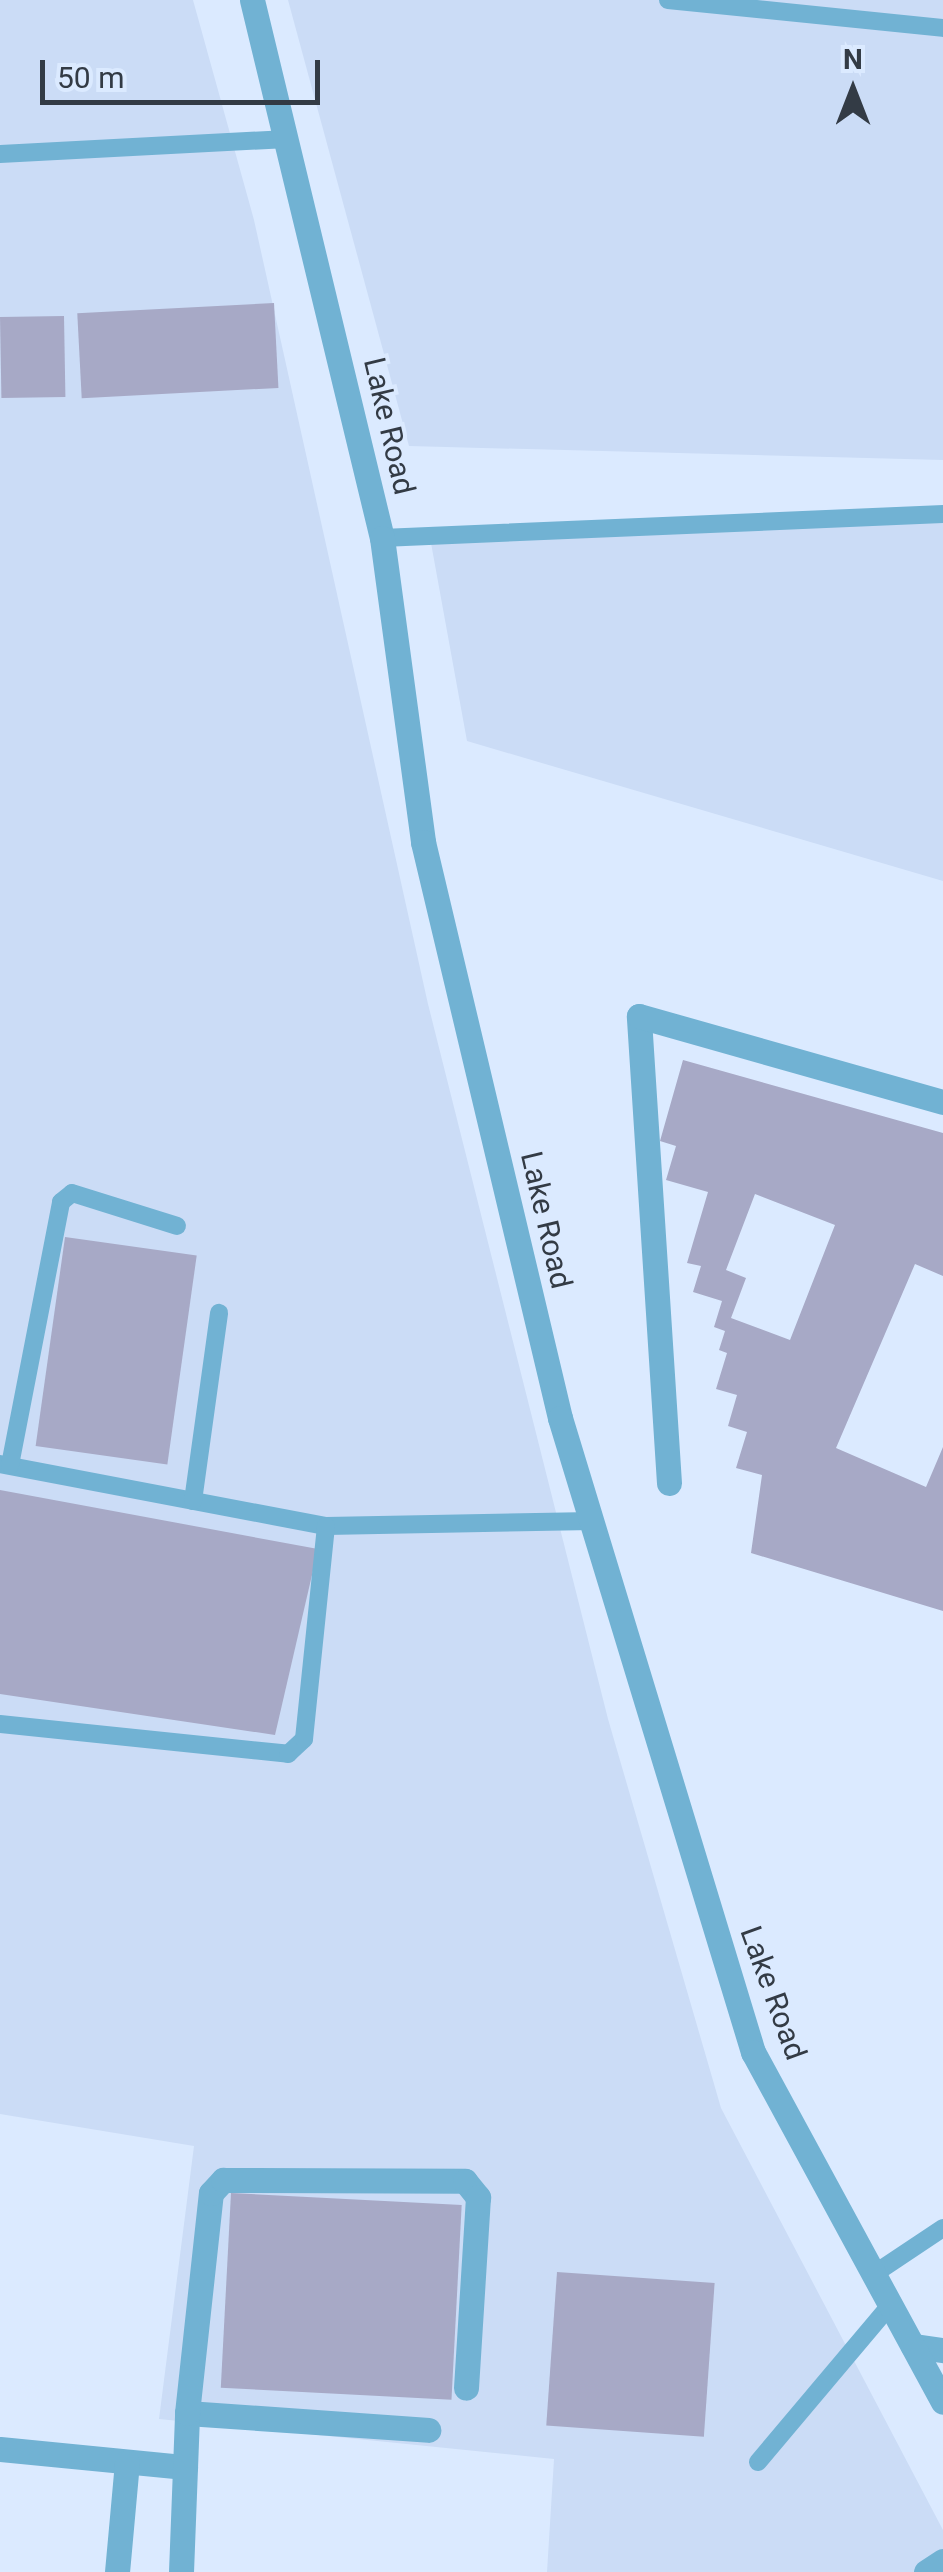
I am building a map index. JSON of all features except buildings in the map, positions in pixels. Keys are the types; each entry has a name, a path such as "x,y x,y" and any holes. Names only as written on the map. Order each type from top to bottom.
{"street":[{"name":"Lake Road","path":"252,0 382,538 423,842 592,1521 753,2052 943,2402"},
{"path":"669,1484 639,1016 943,1102"},
{"path":"181,2572 187,2413 211,2193 223,2180 465,2181 478,2197 466,2388"},
{"path":"913,2346 943,2350"},
{"path":"187,2413 428,2430"},
{"path":"0,2449 185,2467"},
{"path":"117,2572 127,2462"},
{"path":"926,2572 943,2561"}],"lane":[{"path":"668,0 943,28"},
{"path":"0,154 288,139"},
{"path":"382,538 943,514"},
{"path":"177,1226 72,1193 61,1202 5,1465 326,1526 592,1521"},
{"path":"193,1501 220,1313"},
{"path":"0,1724 288,1754 304,1739 326,1526"},
{"path":"874,2274 943,2228"},
{"path":"758,2462 890,2305"}],"shaded area":[{"path":"0,0 193,0 254,220 428,1004 608,1719 721,2108 943,2530 943,2572 547,2572 554,2459 159,2419 194,2146 0,2114"},
{"path":"288,0 943,0 943,460 409,446"},
{"path":"943,521 943,881 467,741 429,532"}]}
